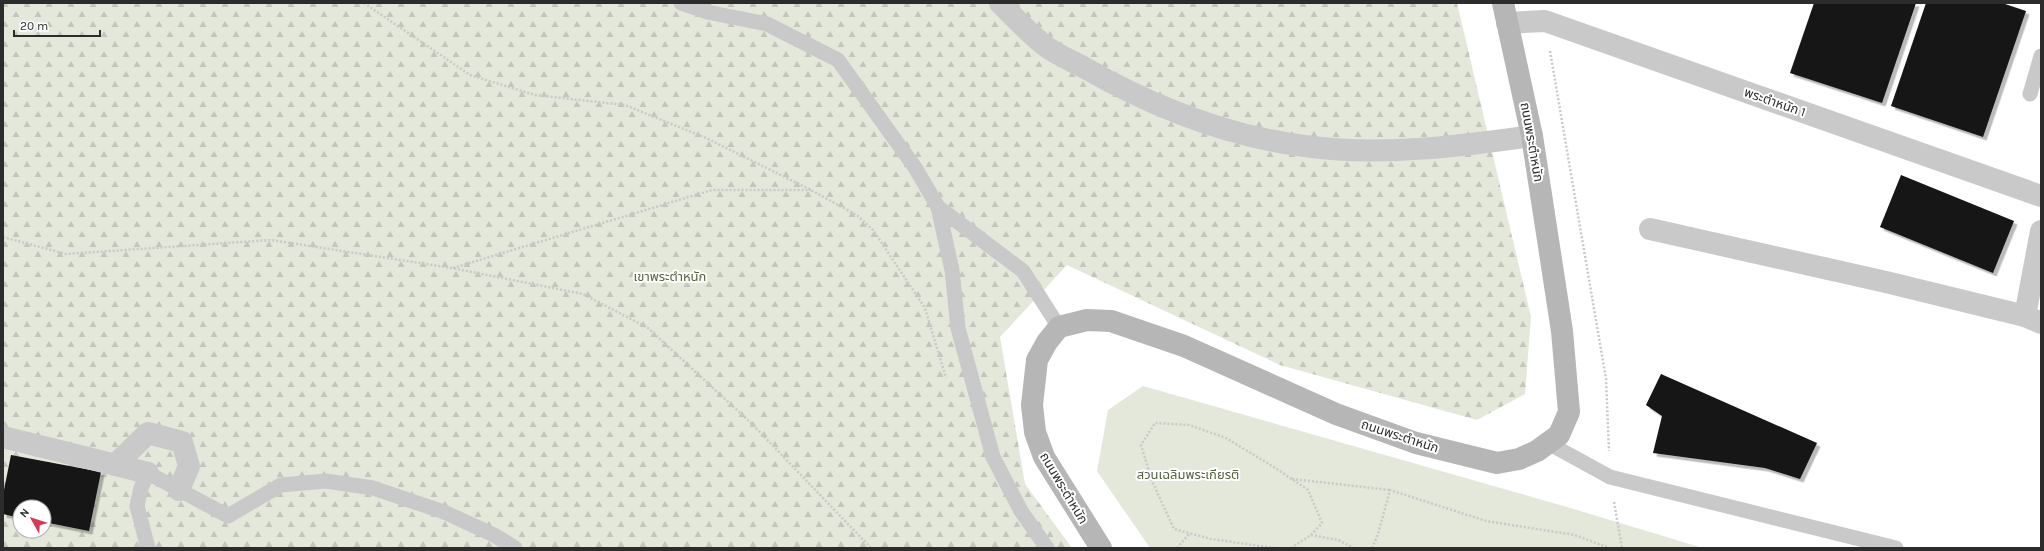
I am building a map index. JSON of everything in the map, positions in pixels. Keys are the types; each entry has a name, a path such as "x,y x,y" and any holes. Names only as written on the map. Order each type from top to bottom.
{"street":[{"path":"1000,3 1044,45 1107,81 1175,112 1246,136 1313,148 1385,150 1454,146 1532,136"},
{"name":"ถนนพระตำหนัก","path":"1102,548 1044,457 1035,432 1032,405 1038,360 1046,342 1059,327 1087,320 1111,321 1184,346 1336,414 1416,443 1497,463 1519,459 1538,451 1559,435 1569,412 1562,331 1532,136 1505,13"},
{"name":"พระตำหนัก 1","path":"1505,13 1545,21 2041,196"},
{"path":"1650,229 1886,282 2033,319 2041,231"},
{"path":"115,465 148,433 182,442 188,466 179,490"},
{"path":"3,436 148,473"}],"lane":[{"path":"680,3 707,12 767,24 838,60 916,169 938,207 952,270 958,328 993,457 1021,511 1047,548"},
{"path":"2030,94 2041,56"},
{"path":"938,207 1023,271 1059,327"},
{"path":"1548,443 1610,477 1896,548"},
{"path":"148,548 136,506 141,488 148,473 228,516 281,485 326,481 373,488 444,512 494,535 515,548"}],"path":[{"path":"364,3 470,75 535,95 624,105 706,138 811,190 858,216 873,230 925,308 948,386"},
{"path":"1545,21 1606,379 1610,477 1622,548"},
{"path":"452,268 712,190 811,190"},
{"path":"3,237 66,254 271,240 452,268 583,294 648,328 752,424 871,548"},
{"path":"1275,548 1211,539 1174,529 1152,481 1141,445 1155,423 1189,425 1226,438 1308,490 1322,522 1311,535 1291,548"},
{"path":"1291,479 1390,490 1486,521 1575,535 1608,548"},
{"path":"1372,548 1378,534 1390,490"},
{"path":"1177,548 1190,533"},
{"path":"1311,535 1338,540 1354,548"}],"green space":[{"name":"เขาพระตำหนัก","path":"3,3 1457,3 1531,317 1525,394 1477,420 1280,365 1067,265 1000,337 1025,484 1072,548 3,548"},
{"name":"สวนเฉลิมพระเกียรติ","path":"1143,386 1567,507 1703,548 1150,548 1097,471 1108,410"}],"building":[{"path":"1814,3 1916,3 1882,103 1790,73"},
{"path":"1926,3 2002,3 2026,11 1983,137 1891,106"},
{"path":"1901,175 2014,221 1993,273 1880,227"},
{"path":"1661,374 1817,443 1800,479 1765,468 1653,453 1662,416 1646,405"},
{"path":"11,455 101,472 89,531 52,524 52,499 12,499 12,516 3,514 3,495"}]}
